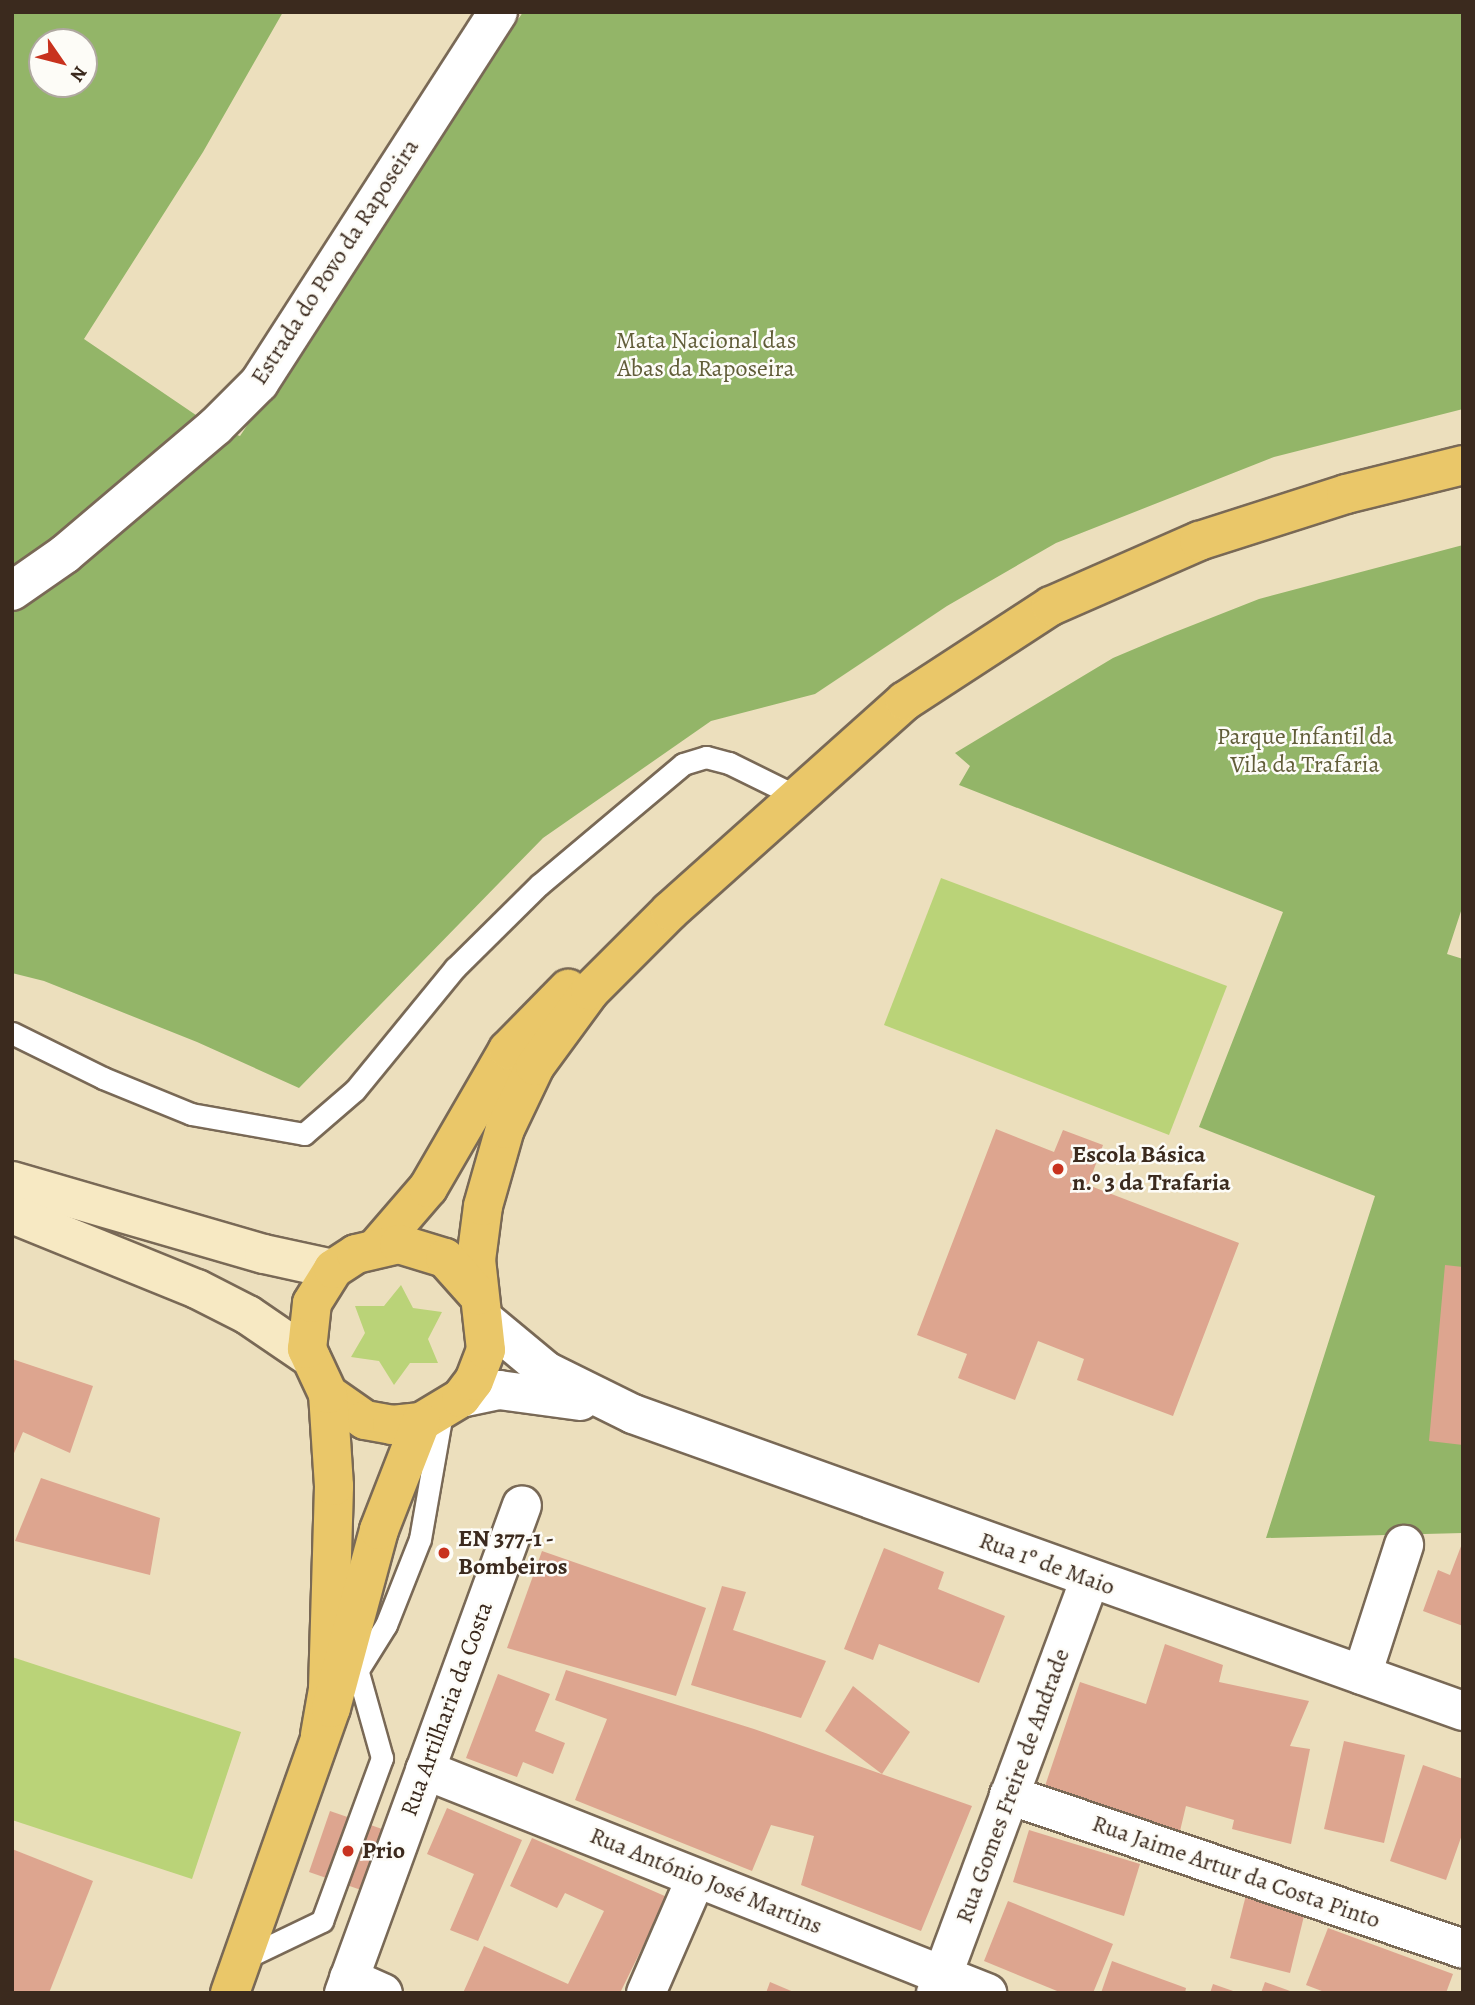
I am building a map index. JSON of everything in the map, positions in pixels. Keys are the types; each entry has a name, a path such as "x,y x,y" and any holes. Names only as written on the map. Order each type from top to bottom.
{"main road":[{"path":"235,1977 344,1668 379,1530 442,1411 486,1350 475,1260 482,1206 517,1101 559,1029 590,991 670,911 905,701 1051,606 1199,541 1346,494 1463,465"},
{"path":"377,1247 428,1188 487,1081 530,1024 670,911"},
{"path":"12,1181 264,1254 333,1269"},
{"path":"12,1214 197,1289 248,1315 311,1358"},
{"path":"320,1735 328,1689 334,1518 328,1394 311,1358 307,1327 312,1303 333,1269 377,1247 399,1244 445,1258 482,1308"},
{"path":"328,1394 365,1420 392,1425 442,1411"}],"street":[{"name":"Estrada do Povo da Raposeira","path":"12,591 65,554 216,426 259,383 498,12"},
{"name":"Rua 1º de Maio","path":"482,1308 546,1371 633,1414 1463,1711"},
{"name":"Rua 1º de Maio","path":"442,1411 499,1390 538,1392 633,1414"},
{"name":"Rua Artilharia da Costa","path":"358,1988 425,1770 522,1505"},
{"path":"1362,1675 1404,1545"},
{"name":"Rua Gomes Freire de Andrade","path":"939,1984 1090,1579"},
{"name":"Rua António José Martins","path":"425,1770 696,1878 939,1984 987,1993"},
{"name":"Rua Jaime Artur da Costa Pinto","path":"1009,1795 1463,1949"},
{"path":"646,1993 696,1878"}],"lane":[{"path":"12,1033 103,1078 191,1114 304,1134 355,1090 455,968 539,885 682,764 706,757 729,763 796,796"},
{"path":"320,1735 357,1669 386,1625 420,1539 442,1411"},
{"path":"235,1977 322,1921 382,1758 357,1669"}],"green space":[{"name":"Mata Nacional das Abas da Raposeira","path":"12,12 283,12 203,152 84,339 215,428 240,436 523,12 1463,12 1463,409 1274,457 1056,543 947,606 815,694 711,721 543,838 299,1088 197,1042 44,981 12,973"},
{"name":"Parque Infantil da Vila da Trafaria","path":"1463,545 1463,905 1447,954 1463,959 1463,1533 1266,1538 1375,1196 1199,1127 1283,912 959,785 970,766 955,753 1113,658 1165,636 1259,599"},
{"path":"941,878 1227,986 1169,1135 884,1025"},
{"path":"401,1285 413,1308 442,1312 428,1339 438,1363 410,1363 394,1385 379,1361 351,1357 365,1333 355,1306 384,1306"},
{"path":"12,1657 241,1732 192,1879 12,1820"}],"building":[{"path":"996,1129 1054,1152 1063,1130 1103,1145 1088,1185 1239,1243 1173,1416 1077,1380 1084,1359 1038,1341 1015,1400 958,1378 967,1354 917,1335"},
{"path":"1445,1265 1463,1267 1463,1445 1429,1441"},
{"path":"12,1359 93,1386 70,1453 23,1432 12,1458"},
{"path":"41,1478 160,1518 150,1575 15,1541"},
{"path":"1463,1541 1463,1626 1423,1611 1438,1570 1450,1575"},
{"path":"884,1548 944,1572 938,1589 1005,1616 979,1683 879,1644 873,1660 844,1649"},
{"path":"542,1551 706,1608 676,1696 507,1648"},
{"path":"722,1586 746,1592 733,1630 826,1661 801,1718 691,1685"},
{"path":"1165,1644 1223,1665 1219,1682 1309,1701 1290,1746 1310,1749 1291,1844 1232,1829 1234,1820 1186,1806 1180,1831 1044,1789 1080,1682 1146,1704"},
{"path":"566,1670 754,1729 972,1806 921,1931 801,1885 814,1836 771,1825 752,1871 575,1800 607,1719 555,1700"},
{"path":"498,1674 550,1694 535,1731 565,1743 553,1774 523,1762 517,1777 466,1758"},
{"path":"853,1686 910,1732 882,1774 825,1731"},
{"path":"1344,1741 1405,1755 1384,1843 1324,1829"},
{"path":"1423,1765 1463,1779 1463,1832 1446,1880 1390,1861"},
{"path":"447,1808 522,1840 478,1941 450,1930 474,1874 427,1854"},
{"path":"330,1811 385,1830 364,1891 309,1872"},
{"path":"1029,1830 1140,1864 1124,1916 1013,1882"},
{"path":"532,1838 667,1897 620,1993 463,1993 484,1946 568,1984 604,1911 565,1893 557,1908 510,1886"},
{"path":"12,1849 93,1881 49,1993 12,1993"},
{"path":"1246,1895 1304,1916 1290,1973 1230,1958"},
{"path":"1008,1901 1113,1944 1093,1993 1062,1993 984,1961"},
{"path":"1328,1928 1453,1974 1446,1993 1327,1993 1306,1985"},
{"path":"1112,1961 1186,1988 1185,1993 1101,1993"},
{"path":"770,1982 796,1993 766,1993"},
{"path":"1265,1982 1293,1992 1293,1993 1261,1993"},
{"path":"1213,1984 1236,1992 1236,1993 1210,1993"}],"place":[{"name":"Escola Básica n.º 3 da Trafaria","path":"1058,1169"},
{"name":"EN 377-1 - Bombeiros","path":"444,1553"},
{"name":"Prio","path":"348,1851"}]}
